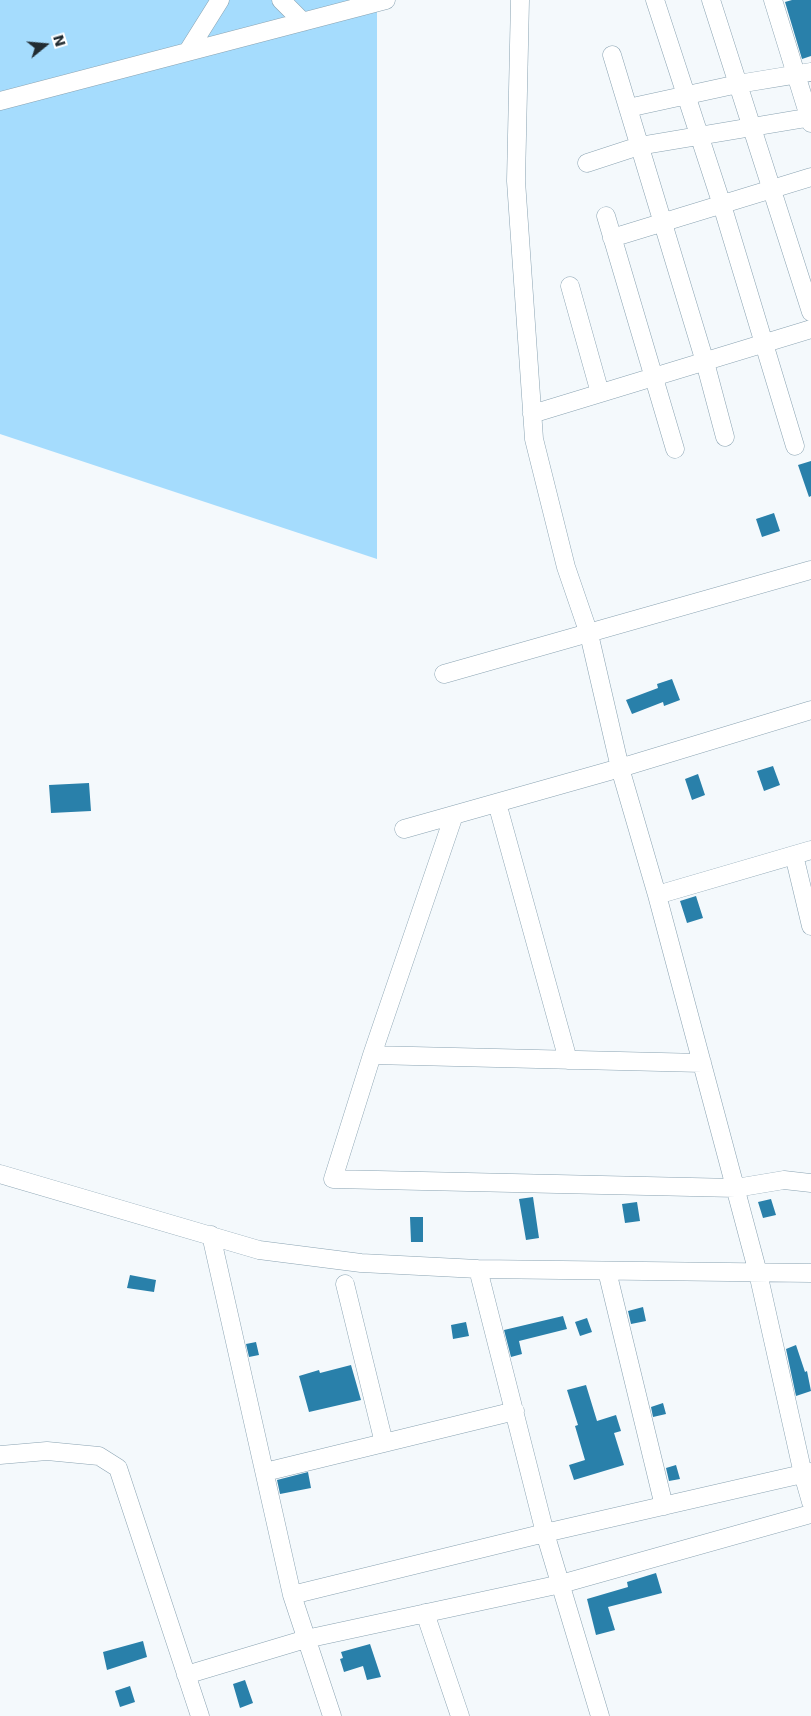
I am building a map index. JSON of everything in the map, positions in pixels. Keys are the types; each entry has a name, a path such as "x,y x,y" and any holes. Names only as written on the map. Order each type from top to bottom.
{"street":[{"path":"188,51 220,0"},
{"path":"282,0 303,22"},
{"path":"0,101 386,0"},
{"path":"520,0 516,181 534,439 566,567 589,634 620,768 657,895 736,1188 807,1473 811,1502"},
{"path":"655,0 722,205 794,446"},
{"path":"711,0 811,312"},
{"path":"587,164 639,146 810,119 804,74 773,0"},
{"path":"612,55 705,362 725,437"},
{"path":"628,108 738,84 804,74"},
{"path":"612,238 811,177"},
{"path":"606,216 675,449"},
{"path":"570,286 600,394"},
{"path":"532,414 811,329"},
{"path":"444,674 811,570"},
{"path":"404,829 620,768 811,710"},
{"path":"497,803 568,1060"},
{"path":"454,815 372,1055 333,1179 736,1188 784,1180 811,1183"},
{"path":"657,895 811,850"},
{"path":"794,855 811,926"},
{"path":"372,1055 702,1063"},
{"path":"0,1174 259,1250 361,1263 478,1269 811,1273"},
{"path":"211,1235 292,1595 332,1716"},
{"path":"478,1269 545,1533 600,1716"},
{"path":"607,1271 664,1506"},
{"path":"345,1284 384,1443"},
{"path":"265,1472 515,1412"},
{"path":"0,1455 46,1451 100,1456 118,1468 200,1716"},
{"path":"292,1595 545,1533 807,1473"},
{"path":"186,1675 306,1638 561,1584 811,1514"},
{"path":"425,1613 460,1716"}],"shaded area":[{"path":"0,0 377,0 377,559 0,434"}],"building":[{"path":"811,0 811,56 802,59 785,2"},
{"path":"811,461 811,496 809,497 798,465"},
{"path":"774,513 780,531 762,537 756,519"},
{"path":"672,679 680,700 664,706 663,702 632,714 626,700 658,688 657,684"},
{"path":"773,766 780,785 764,791 757,771"},
{"path":"698,774 705,795 692,800 685,779"},
{"path":"89,783 91,811 51,813 49,785"},
{"path":"696,896 703,918 687,923 680,901"},
{"path":"533,1197 539,1238 526,1240 519,1199"},
{"path":"771,1199 776,1215 763,1218 758,1202"},
{"path":"637,1202 640,1221 625,1223 622,1204"},
{"path":"410,1217 423,1217 423,1242 411,1242"},
{"path":"130,1275 156,1280 154,1292 127,1288"},
{"path":"643,1307 646,1321 631,1324 628,1311"},
{"path":"563,1316 567,1329 519,1341 522,1354 511,1357 504,1330"},
{"path":"587,1318 592,1332 580,1336 575,1322"},
{"path":"466,1322 469,1336 453,1339 451,1325"},
{"path":"256,1342 259,1355 249,1357 246,1344"},
{"path":"796,1345 805,1372 807,1371 811,1391 796,1396 786,1349"},
{"path":"351,1365 361,1400 309,1412 299,1376 319,1370 320,1373"},
{"path":"586,1385 597,1421 616,1415 621,1431 614,1433 624,1465 574,1480 569,1465 585,1460 575,1426 578,1425 567,1390"},
{"path":"663,1403 666,1414 653,1417 651,1407"},
{"path":"676,1465 680,1479 669,1481 666,1468"},
{"path":"308,1472 311,1488 280,1494 277,1480"},
{"path":"656,1573 662,1593 608,1607 615,1630 596,1635 587,1599 628,1587 627,1582"},
{"path":"143,1641 147,1657 107,1670 103,1652"},
{"path":"370,1644 381,1677 367,1680 363,1666 344,1672 340,1659 343,1658 341,1652"},
{"path":"245,1680 253,1703 240,1708 233,1684"},
{"path":"130,1686 135,1702 120,1707 115,1691"}]}
